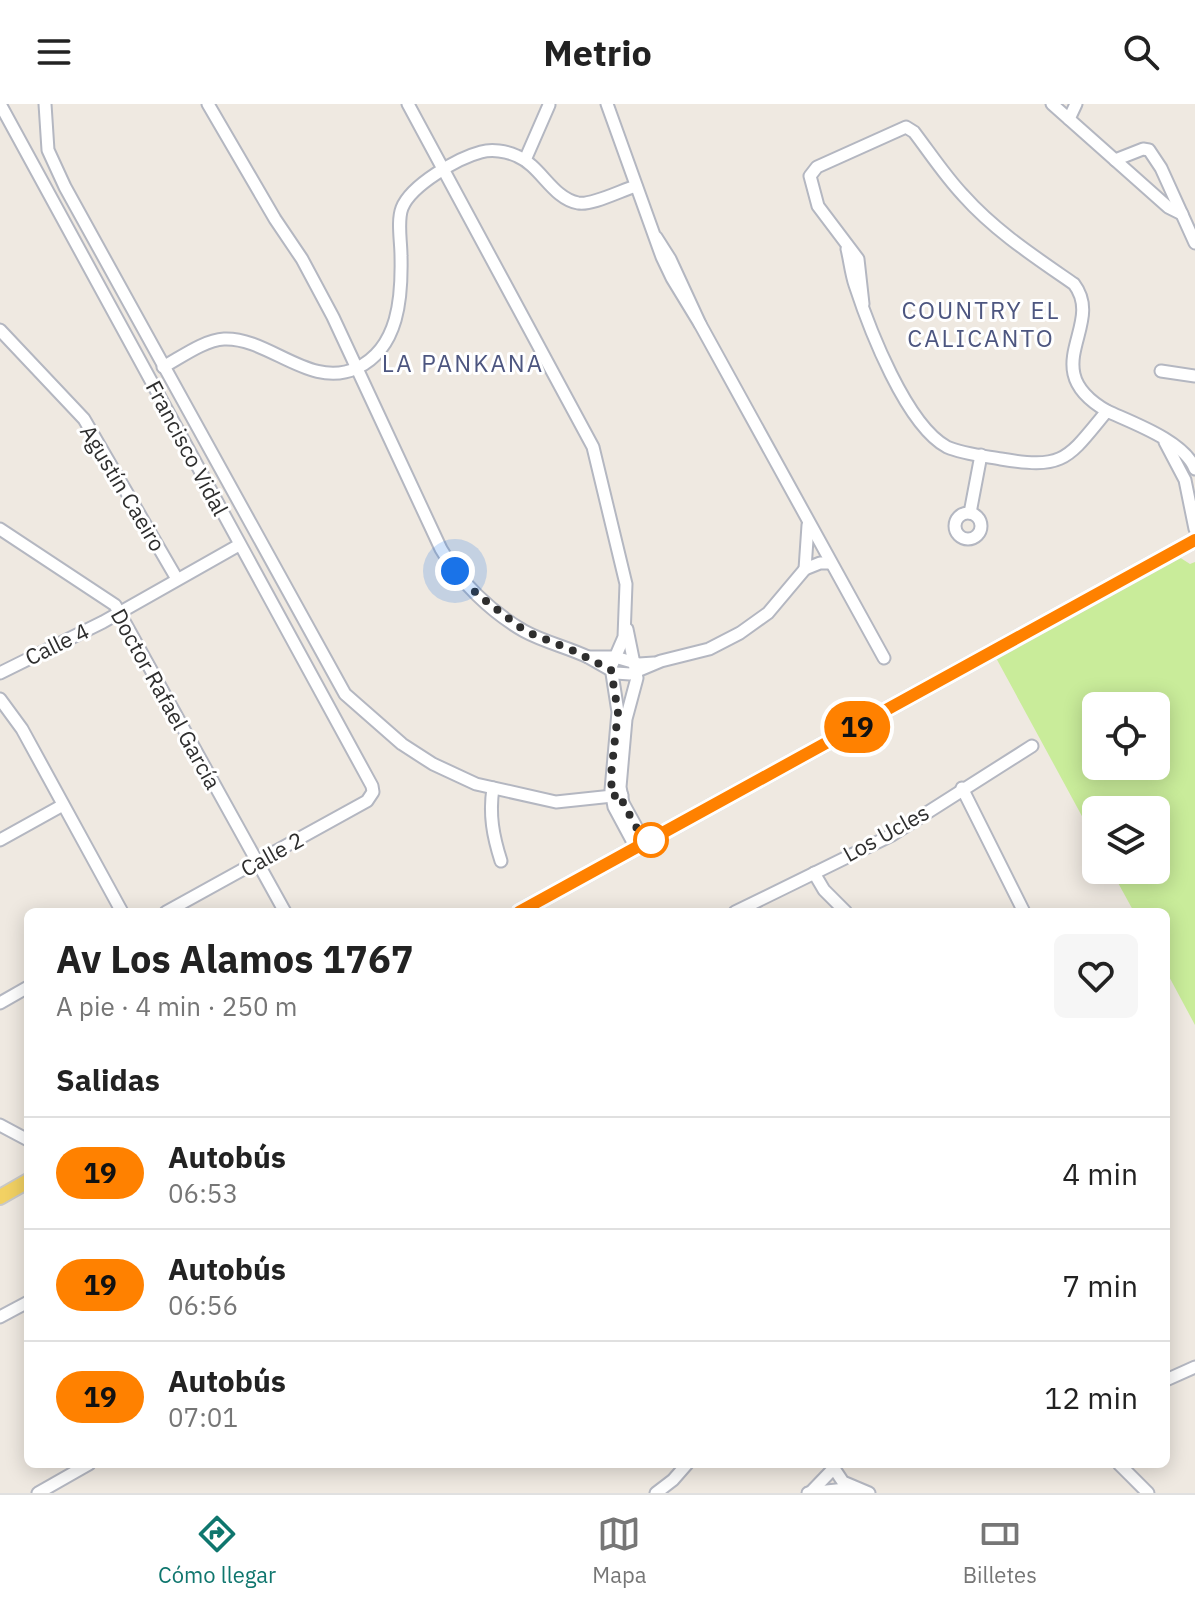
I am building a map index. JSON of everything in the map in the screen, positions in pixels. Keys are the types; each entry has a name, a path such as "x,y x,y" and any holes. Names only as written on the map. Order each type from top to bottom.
{"main road":[{"path":"526,908 1195,540"},
{"path":"0,1197 24,1183"}],"street":[{"name":"Francisco Vidal","path":"0,104 373,792"},
{"path":"45,104 48,150 53,163 345,694 402,744 452,774 493,788 556,802 617,796"},
{"path":"208,104 302,259 333,317 441,549 455,571 477,594 525,631 622,674 636,667 700,652 740,633 768,613 805,569 820,563 831,563"},
{"path":"408,104 590,439 625,574 626,624 622,645 611,670 618,712 611,775 617,796 641,846"},
{"path":"607,104 656,237 670,259 700,324 884,658"},
{"path":"1052,104 1168,207 1182,214"},
{"path":"1069,119 1076,104"},
{"path":"525,160 549,105"},
{"path":"1107,411 1076,448 1047,463 1037,465 949,448 923,425 876,344 855,285 846,245 814,198 810,182 812,171 901,128 911,129 981,213 1079,291 1084,309 1072,353 1082,393 1107,411 1162,438 1189,457 1195,469"},
{"path":"1115,160 1143,149 1149,150 1161,168 1195,243"},
{"path":"163,367 208,343 224,339 236,340 286,358 310,371 356,368 384,346 394,328 402,266 403,205 420,186 444,170 485,152 505,152 525,160 568,199 581,204 636,186"},
{"name":"Agustín Caeiro","path":"0,330 84,419 177,579"},
{"path":"1161,371 1195,376"},
{"path":"1162,438 1185,480 1195,529"},
{"path":"970,513 981,455"},
{"path":"805,569 808,521"},
{"name":"Doctor Rafael García","path":"0,529 111,602 120,613 283,908"},
{"name":"Calle 4","path":"0,673 120,613 239,545"},
{"path":"617,796 626,719 636,685 636,667 626,624"},
{"path":"588,657 615,657 636,667"},
{"path":"0,699 22,729 120,908"},
{"name":"Los Ucles","path":"743,908 892,835 1032,746"},
{"path":"493,788 490,809 501,861"},
{"path":"962,788 1022,908"},
{"name":"Calle 2","path":"173,908 367,801 373,792"},
{"path":"0,840 63,805"},
{"path":"814,873 824,890 842,908"},
{"path":"0,1003 24,989"},
{"path":"0,1125 24,1138"},
{"path":"0,1317 24,1304"},
{"path":"1170,1378 1195,1367"},
{"path":"38,1493 82,1468"},
{"path":"656,1493 684,1468"},
{"path":"809,1493 830,1468"},
{"path":"833,1468 843,1482 869,1493"},
{"path":"1123,1468 1148,1493"},
{"path":"809,1493 856,1488"}],"green space":[{"path":"1176,555 1190,564 1195,562 1195,1025 1170,978 1170,908 1132,908 1119,884 1170,884 1170,796 1082,796 1082,816 995,656"}],"bus line":[{"name":"19","path":"526,908 1195,540"}],"district":[{"name":"COUNTRY EL CALICANTO","path":"981,325"},
{"name":"LA PANKANA","path":"463,364"}],"route":[{"path":"455,571 477,594 525,631 611,670 618,712 611,775 612,796 622,795 623,803 645,843 651,840"}]}
